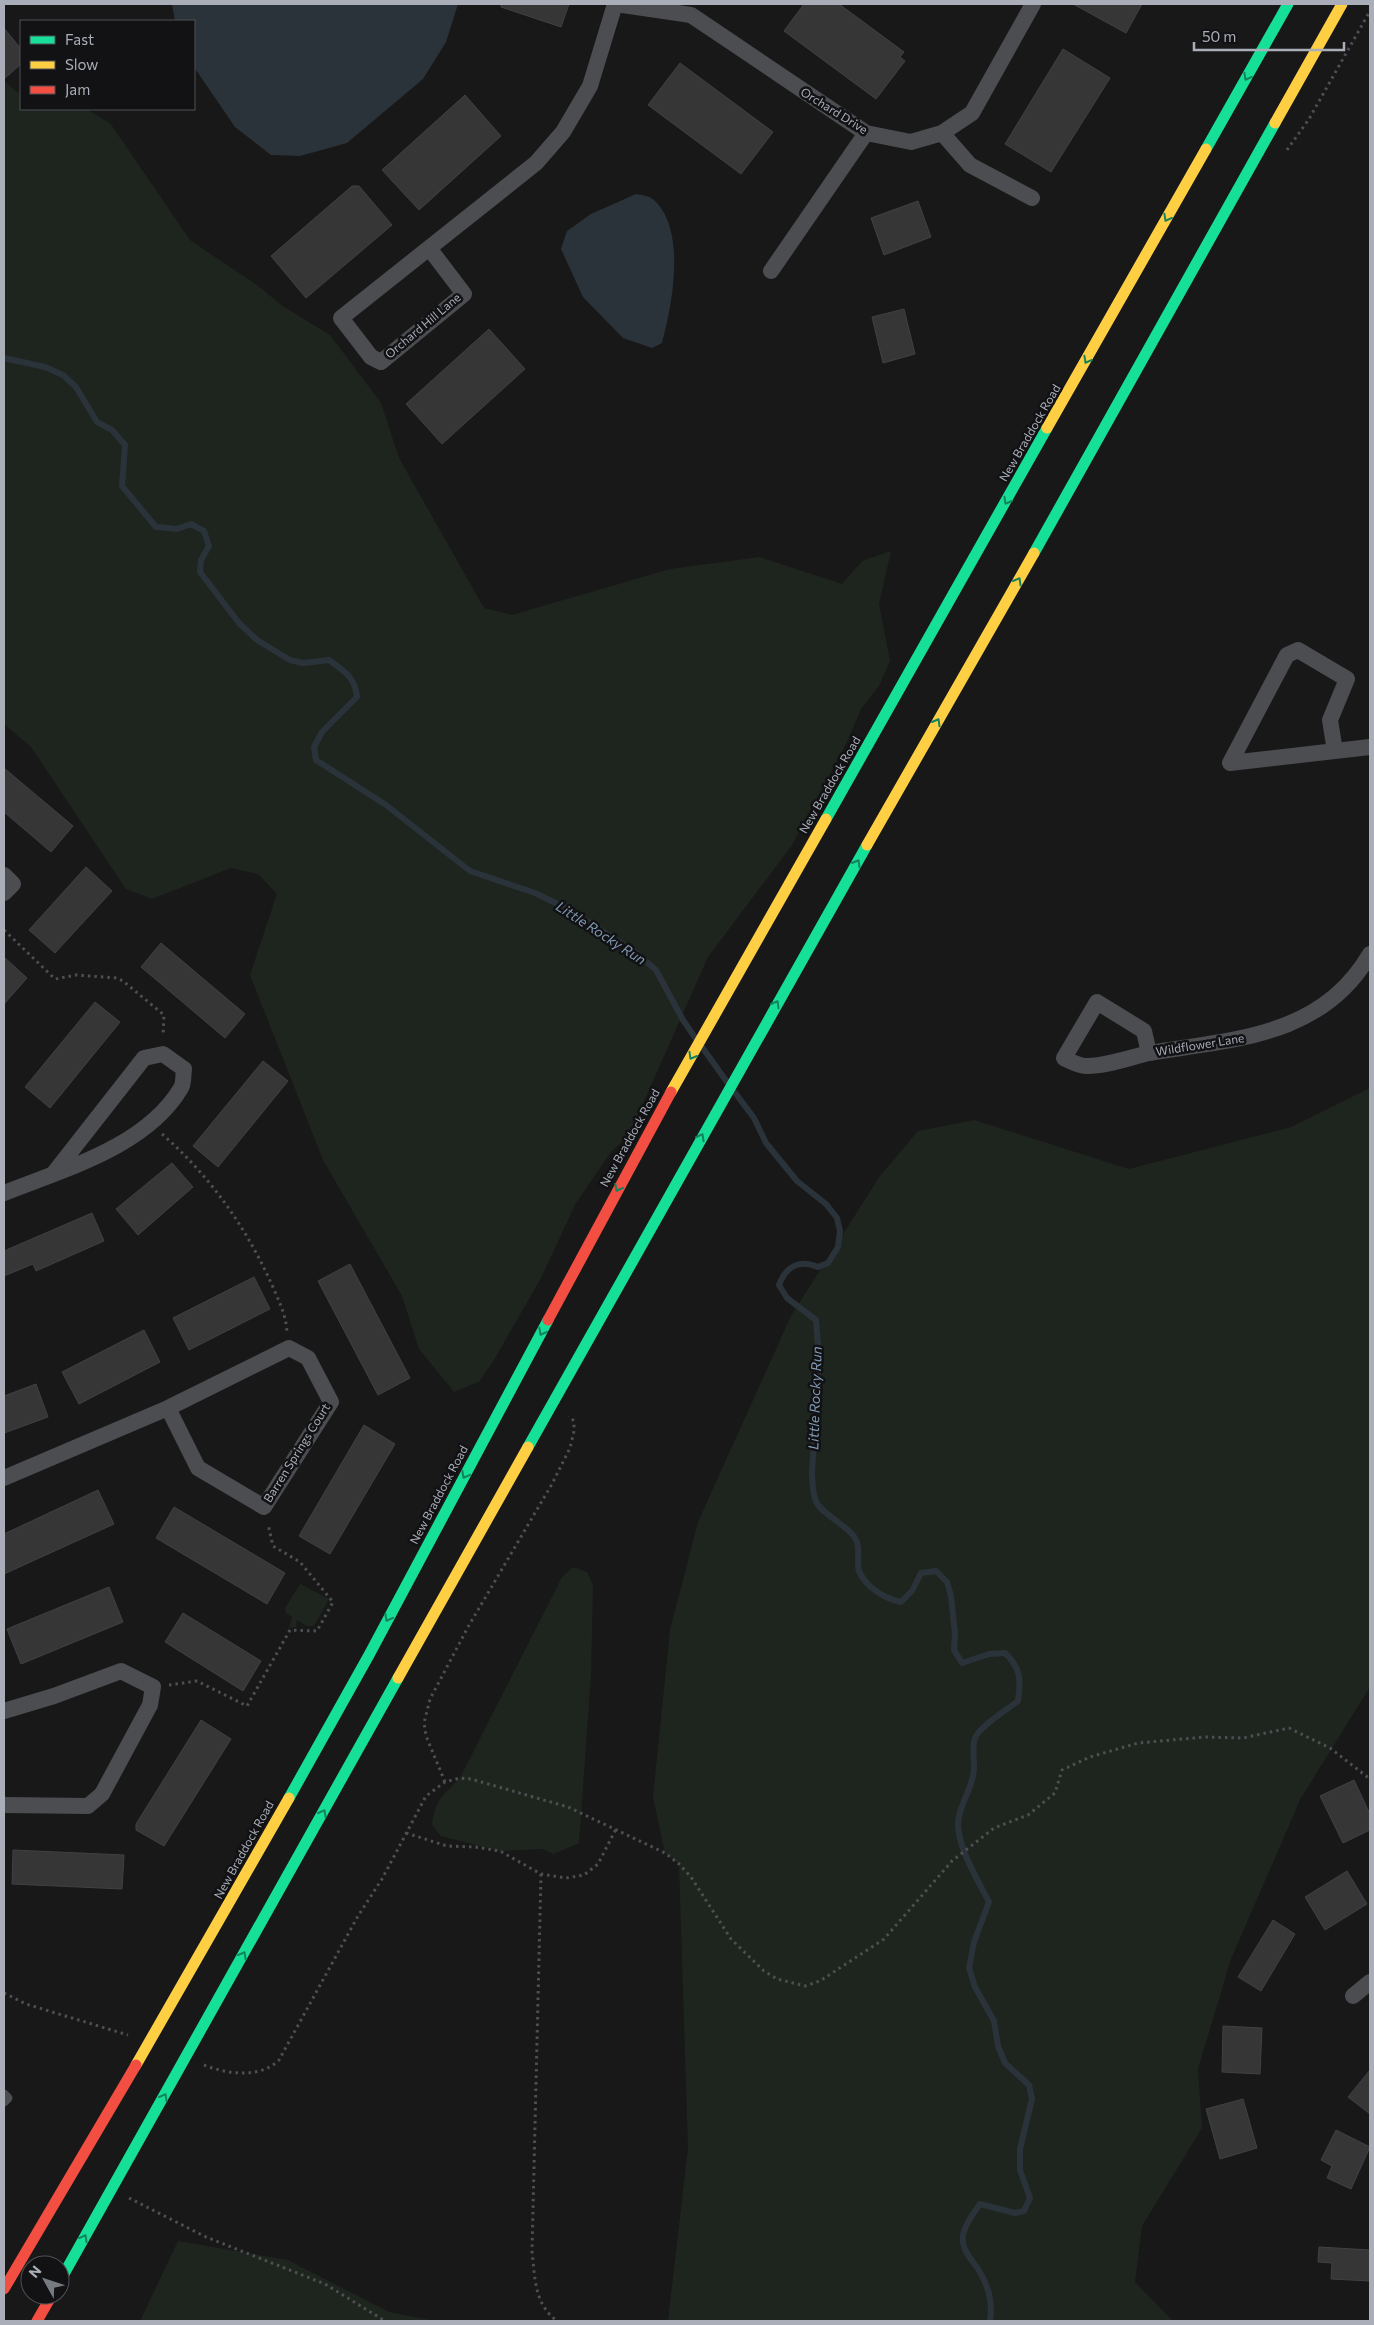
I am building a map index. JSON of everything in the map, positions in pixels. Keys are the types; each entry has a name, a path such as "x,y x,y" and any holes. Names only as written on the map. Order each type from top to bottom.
{"main road":[{"name":"New Braddock Road","path":"4,2289 172,2006 369,1655 641,1145 1288,4"},
{"path":"70,2263 752,1047 1044,535 1342,4"},
{"path":"37,2321 46,2305"}],"street":[{"name":"Orchard Drive","path":"615,4 690,15 866,133 911,142 942,133 972,113 1033,4"},
{"name":"Orchard Hill Lane","path":"429,248 464,294 381,362 371,357 341,318 429,248 536,163 563,132 590,86 615,4"},
{"path":"772,271 866,133"},
{"path":"942,133 970,165 1032,198"},
{"path":"1335,751 1330,720 1347,679 1298,650 1287,655 1230,763 1335,751 1370,747"},
{"path":"4,875 13,884 4,893"},
{"name":"Wildflower Lane","path":"1149,1053 1144,1031 1097,1002 1064,1058 1085,1067 1149,1053 1240,1040 1280,1027 1316,1010 1345,989 1370,954"},
{"path":"4,1192 54,1174 87,1162 151,1124 182,1087 184,1070 162,1054 144,1058 54,1174"},
{"path":"4,1478 168,1408 289,1348"},
{"name":"Barren Springs Court","path":"168,1408 198,1468 264,1507 330,1402 308,1358 289,1348"},
{"path":"4,1711 54,1696 121,1671 153,1687 150,1705 102,1794 88,1806 4,1805"},
{"path":"1352,1996 1370,1982"}],"lane":[{"path":"4,2094 8,2098 4,2102"}],"path":[{"path":"4,930 55,979 76,975 116,978 123,981 164,1015 162,1054"},
{"path":"151,1124 172,1142 220,1194 251,1241 286,1318 289,1348"},
{"path":"445,1782 426,1736 424,1723 430,1699 468,1627 547,1492 570,1448 574,1421 569,1415"},
{"path":"153,1687 197,1681 247,1706 290,1630 317,1631 333,1602 300,1562 273,1546 264,1507"},
{"path":"200,2063 229,2072 248,2072 273,2066 279,2060 426,1796 445,1782 460,1778 471,1779 568,1807 665,1853 691,1877 731,1939 764,1971 777,1979 805,1986 820,1981 884,1939 952,1861 994,1828 1028,1815 1055,1793 1062,1770 1090,1757 1155,1740 1205,1737 1243,1738 1289,1728 1330,1748 1370,1779"},
{"path":"406,1833 447,1846 475,1847 500,1851 541,1874 566,1878 584,1874 598,1864 616,1829"},
{"path":"541,1874 532,2251 535,2288 547,2314 557,2321"},
{"path":"4,1993 26,2004 131,2035"},
{"path":"127,2197 206,2237 325,2284 385,2321"}],"shaded area":[{"path":"172,4 458,4 446,42 423,79 347,143 300,156 271,155 235,127 195,68 195,20 175,20"},
{"path":"4,81 20,94 20,110 88,110 110,123 190,240 261,288 281,305 330,335 381,403 399,458 484,608 512,615 670,569 760,557 842,584 862,561 891,551 879,604 890,661 879,686 861,709 847,742 792,845 708,957 629,1135 611,1152 576,1203 541,1278 494,1360 479,1382 454,1392 419,1349 402,1296 323,1160 250,975 277,894 258,874 231,868 152,899 126,889 31,747 4,724"},
{"path":"636,194 654,200 664,213 671,230 674,249 673,289 666,327 662,343 652,348 623,338 583,297 561,249 567,231 591,214"},
{"path":"1370,1088 1370,1687 1301,1798 1231,1959 1198,2069 1202,2128 1142,2226 1135,2282 1173,2321 668,2321 688,2148 679,1864 665,1853 653,1797 670,1630 698,1522 791,1316 880,1176 918,1131 974,1120 1129,1169 1291,1127"},
{"path":"573,1567 587,1572 593,1585 591,1675 579,1843 554,1854 542,1849 500,1851 441,1836 432,1825 435,1810 444,1794 460,1778 562,1577"},
{"path":"300,1584 329,1599 314,1626 307,1626 297,1620 296,1627 289,1628 292,1617 286,1613 285,1608"},
{"path":"178,2241 288,2260 389,2312 434,2321 140,2321"}],"building":[{"path":"501,4 569,4 561,27 501,7"},
{"path":"804,4 839,4 904,52 900,57 905,61 876,99 784,31"},
{"path":"1073,4 1142,4 1126,33"},
{"path":"4,28 20,48 20,65 4,79"},
{"path":"1063,49 1110,78 1051,172 1005,144"},
{"path":"680,63 773,132 741,174 648,105"},
{"path":"465,95 501,136 419,210 382,170"},
{"path":"352,186 359,186 392,225 306,298 271,256"},
{"path":"918,201 931,237 884,255 871,218"},
{"path":"904,309 915,354 883,363 872,317"},
{"path":"489,329 525,369 442,444 406,404"},
{"path":"4,768 73,826 51,852 4,812"},
{"path":"86,867 112,891 55,953 29,930"},
{"path":"161,943 245,1014 225,1038 141,967"},
{"path":"4,957 27,978 4,1004"},
{"path":"95,1002 120,1022 50,1108 25,1087"},
{"path":"263,1061 288,1081 218,1167 193,1146"},
{"path":"172,1163 193,1187 138,1235 116,1209"},
{"path":"92,1213 104,1241 36,1271 33,1264 4,1276 4,1251"},
{"path":"350,1264 410,1378 378,1395 318,1281"},
{"path":"254,1277 270,1309 189,1350 173,1318"},
{"path":"144,1330 160,1362 79,1404 62,1372"},
{"path":"36,1384 48,1417 4,1433 4,1396"},
{"path":"364,1425 395,1444 330,1554 299,1536"},
{"path":"98,1490 114,1524 4,1574 4,1534"},
{"path":"174,1507 285,1573 267,1604 156,1538"},
{"path":"109,1587 123,1622 21,1664 7,1629"},
{"path":"183,1613 261,1661 243,1691 165,1642"},
{"path":"201,1720 231,1739 164,1846 136,1830 136,1824"},
{"path":"1354,1780 1370,1814 1370,1830 1343,1843 1320,1796"},
{"path":"13,1850 124,1855 122,1889 12,1884"},
{"path":"1347,1871 1367,1904 1325,1930 1305,1897"},
{"path":"1273,1920 1295,1934 1261,1991 1238,1977"},
{"path":"1223,2026 1262,2028 1260,2074 1222,2072"},
{"path":"1370,2070 1370,2114 1348,2097"},
{"path":"1243,2099 1257,2148 1220,2159 1206,2109"},
{"path":"1336,2130 1370,2147 1351,2189 1327,2178 1332,2166 1321,2160"},
{"path":"1319,2247 1370,2250 1370,2281 1331,2279 1332,2263 1318,2262"}],"waterway":[{"name":"Little Rocky Run","path":"4,358 45,367 63,375 76,387 97,422 112,430 125,445 122,486 156,527 177,529 191,524 204,531 209,546 201,560 200,572 239,623 257,640 290,660 303,663 329,660 351,679 357,697 322,732 314,747 316,760 386,805 470,871 535,893 568,909 635,952 656,970 683,1020 696,1039"},
{"name":"Little Rocky Run","path":"702,1047 727,1082"},
{"name":"Little Rocky Run","path":"733,1090 754,1118 766,1143 797,1181 826,1204 837,1218 840,1231 838,1247 828,1263 818,1267 805,1264 794,1266 782,1278 779,1285 787,1298 816,1320 819,1358 812,1473 815,1500 822,1509 855,1538 858,1547 859,1571 866,1583 877,1592 901,1602 912,1591 921,1573 936,1571 947,1582 951,1596 955,1634 954,1650 962,1663 989,1654 1005,1653 1014,1664 1019,1675 1018,1701 988,1723 975,1738 973,1747 973,1776 960,1811 958,1826 963,1848 989,1902 974,1942 969,1968 975,1987 994,2021 998,2046 1005,2063 1029,2085 1032,2099 1020,2149 1020,2170 1030,2198 1024,2211 1015,2213 980,2204 968,2222 963,2237 965,2250 982,2275 987,2288 991,2307 990,2321"}],"traffic: fast":[{"path":"1206,149 1288,4"},
{"path":"1034,553 1275,123"},
{"path":"826,819 1047,428"},
{"path":"528,1447 867,845"},
{"path":"289,1798 369,1655 548,1320"},
{"path":"70,2263 398,1678"}],"traffic: slow":[{"path":"1275,123 1342,4"},
{"path":"1047,428 1206,149"},
{"path":"867,845 1034,553"},
{"path":"671,1092 826,819"},
{"path":"398,1678 528,1447"},
{"path":"136,2065 289,1798"}],"traffic: jam":[{"path":"548,1320 671,1092"},
{"path":"4,2289 136,2065"},
{"path":"37,2321 46,2305"}]}
